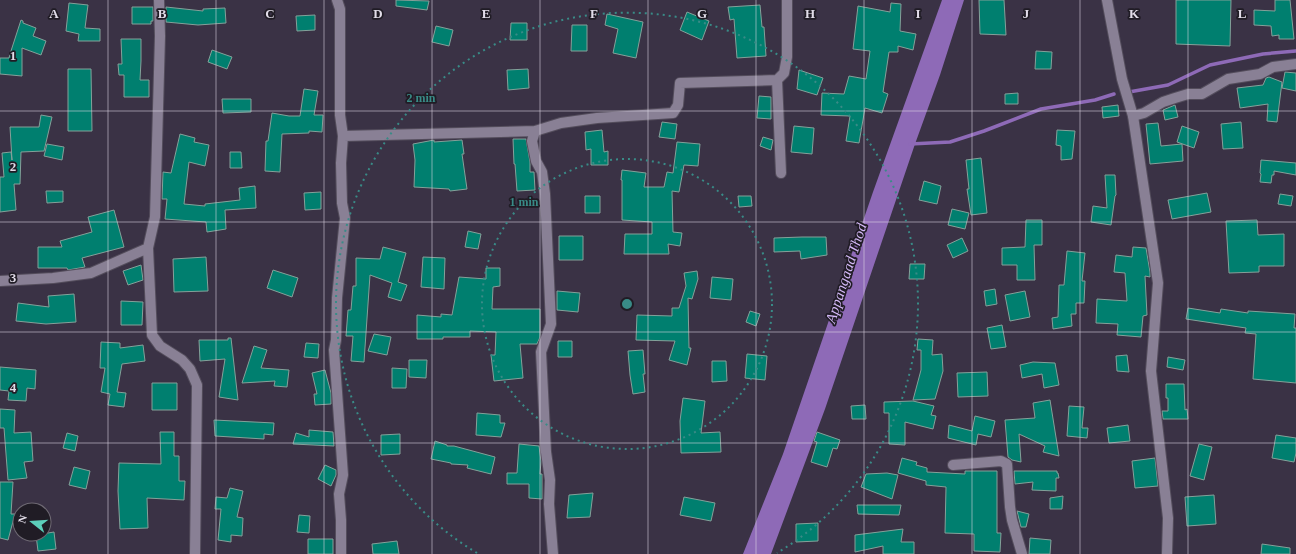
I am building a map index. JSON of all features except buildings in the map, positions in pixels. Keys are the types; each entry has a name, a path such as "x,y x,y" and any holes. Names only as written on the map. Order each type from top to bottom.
{"street":[{"path":"158,0 160,36 155,217 148,248 152,335 160,346 182,360 190,369 197,385 195,554"},
{"path":"337,0 340,9 340,114 343,136 341,163 342,203 345,218 337,298 336,340 334,350 343,475 339,494 341,554"},
{"path":"343,136 534,132 560,123 597,118 673,113 678,105 680,83 778,80 784,74 787,57 787,0"},
{"path":"1107,0 1122,79 1133,116 1158,283 1151,371 1168,518 1167,554"},
{"path":"1133,116 1144,113 1163,102 1175,98 1188,94 1202,94 1228,79 1260,74 1273,67 1296,64"},
{"path":"778,80 781,173"},
{"path":"534,132 532,141 536,160 542,172 546,194 551,324 541,352 546,452 550,480 549,504 553,554"},
{"path":"0,281 53,278 91,273 148,248"},
{"path":"953,465 1001,462 1008,464 1012,520 1022,554"}],"water":[{"name":"Appangaad Thod","path":"942,0 964,0 940,75 825,409 771,554 743,554 783,454 873,192"}],"waterway":[{"path":"1129,92 1168,85 1210,65 1263,54 1296,51"},
{"path":"910,144 950,142 984,131 1041,109 1095,100 1114,94"}]}
